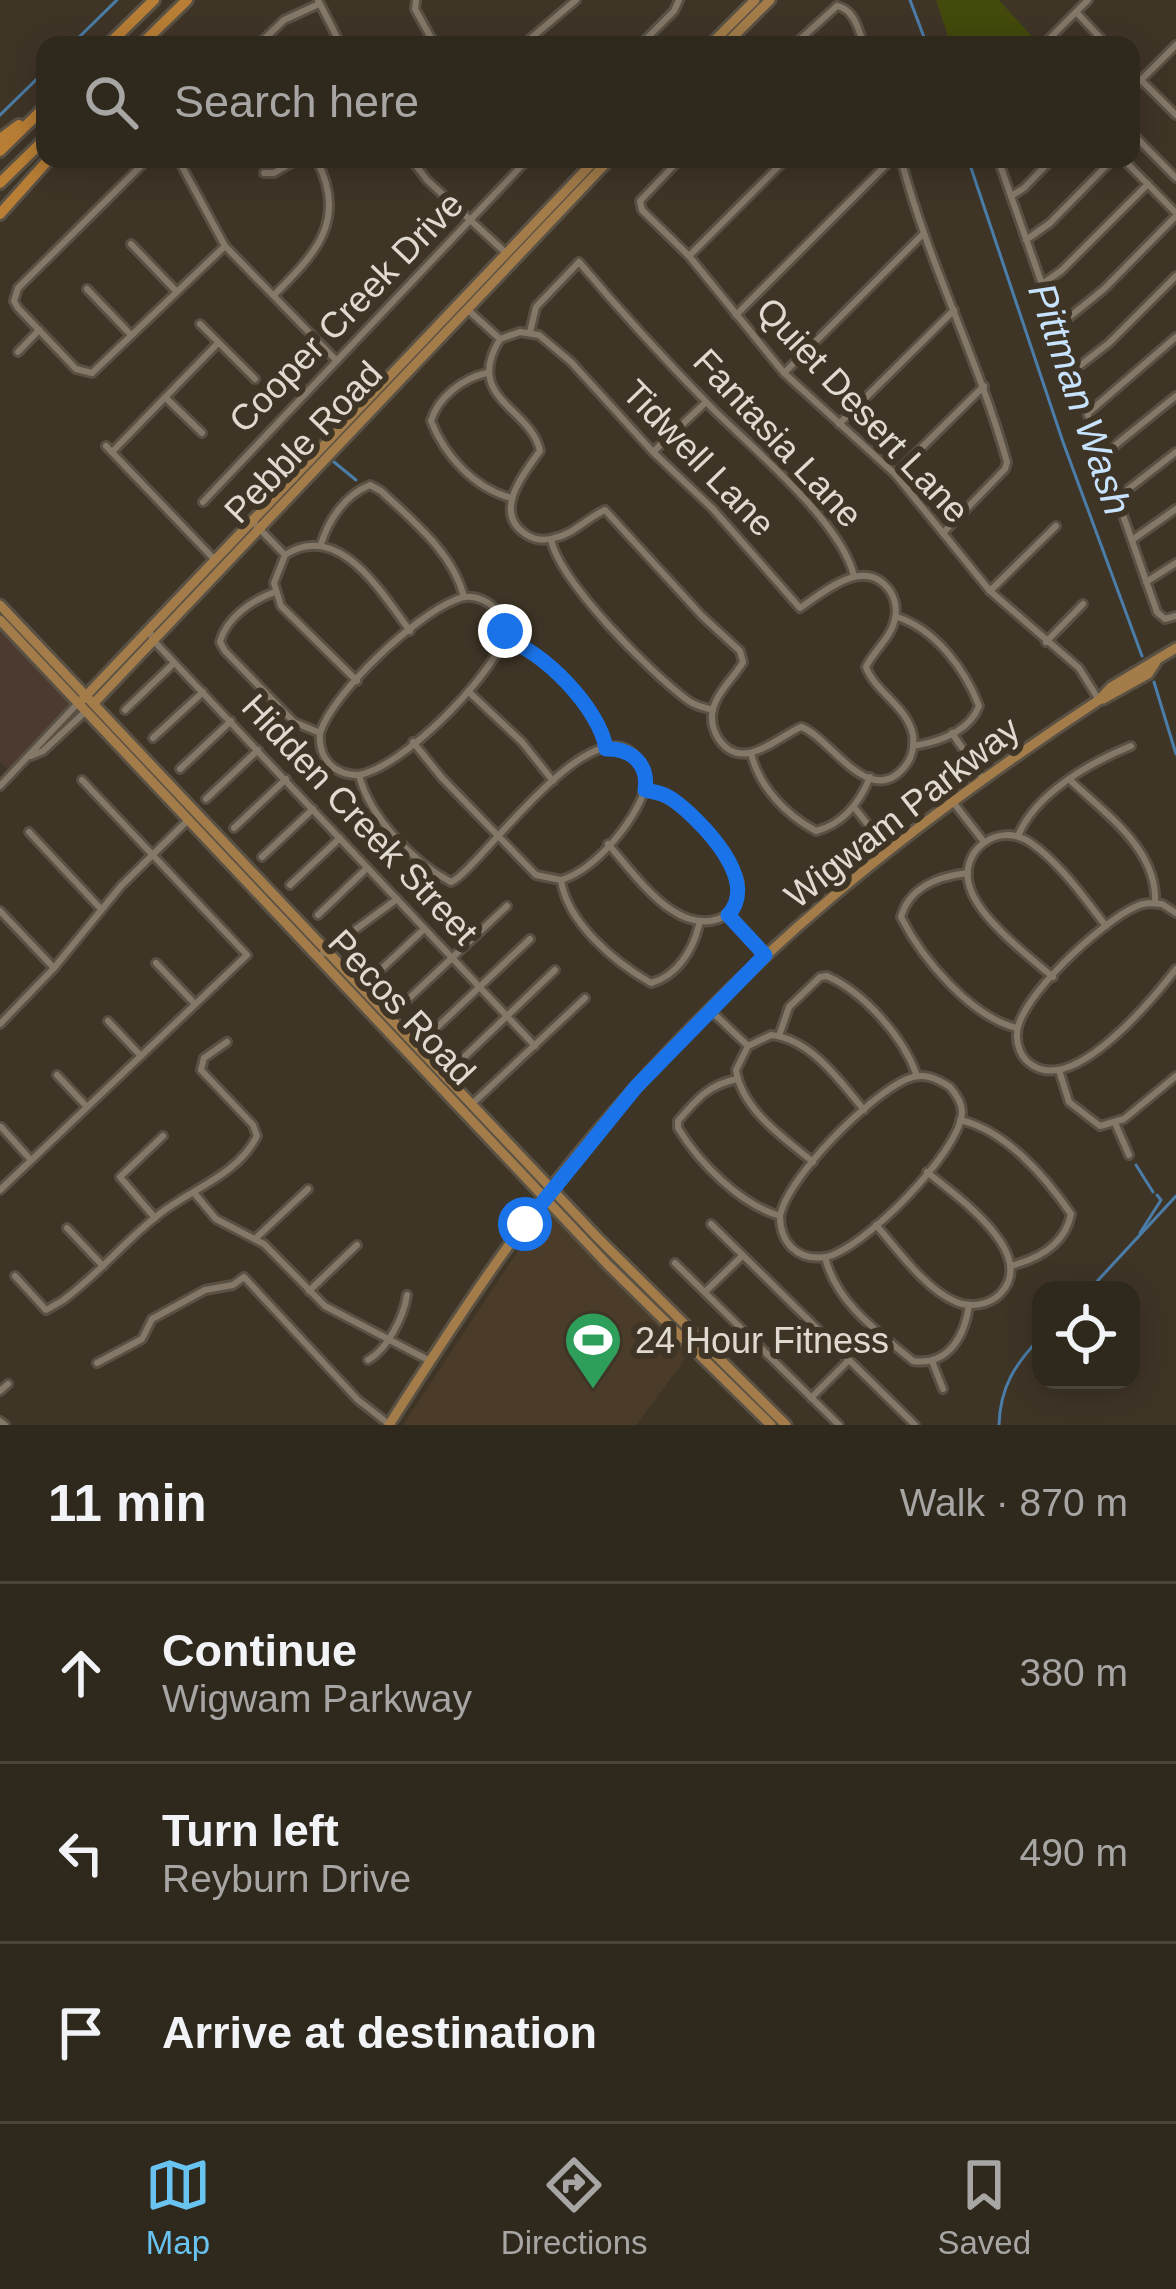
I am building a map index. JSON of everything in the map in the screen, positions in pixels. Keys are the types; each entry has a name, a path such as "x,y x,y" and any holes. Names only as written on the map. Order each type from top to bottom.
{"highway":[{"path":"117,36 154,0"},
{"path":"150,36 187,0"},
{"path":"0,139 36,112"},
{"path":"0,151 36,114"},
{"path":"0,183 36,148"},
{"path":"0,214 41,168"}],"main road":[{"path":"719,36 755,0"},
{"path":"733,36 770,0"},
{"path":"510,257 588,168"},
{"path":"510,257 601,168"},
{"name":"Pebble Road","path":"86,702 510,257"},
{"path":"0,605 86,702"},
{"name":"Pecos Road","path":"0,620 86,702 771,1425"},
{"name":"Wigwam Parkway","path":"389,1425 548,1193 624,1100 709,1009 887,849 951,799 1099,700 1132,685 1156,662 1174,655"},
{"name":"Pecos Road","path":"450,1089 472,1104 548,1193"},
{"name":"Pecos Road","path":"708,1355 786,1425"}],"street":[{"path":"535,36 576,0"},
{"path":"649,36 679,0"},
{"path":"1052,36 1088,0"},
{"path":"268,36 284,20 319,2 336,36"},
{"path":"415,2 432,36"},
{"path":"803,36 829,11 841,7 853,15 861,36"},
{"path":"1076,12 1099,36"},
{"path":"1176,46 1141,80 1176,115"},
{"path":"1140,141 1176,178"},
{"path":"139,168 18,288 14,301 76,369 87,374 97,369 226,246"},
{"path":"183,168 226,246 337,361"},
{"path":"264,173 283,168"},
{"path":"274,296 308,261 326,230 328,187 320,168"},
{"path":"420,168 510,257"},
{"name":"Cooper Creek Drive","path":"203,502 520,168"},
{"name":"Quiet Desert Lane","path":"671,168 645,193 641,205 784,373 896,474 990,591 1079,668 1099,700"},
{"path":"689,256 777,168"},
{"path":"736,314 887,168"},
{"path":"899,168 984,386 1006,466 943,533"},
{"path":"1001,168 1157,612 1165,620 1176,616"},
{"path":"1011,196 1043,168"},
{"path":"1026,240 1104,168"},
{"path":"1057,328 1104,289 1176,214 1132,168"},
{"path":"1042,284 1148,184"},
{"path":"784,373 923,234"},
{"path":"131,244 176,291"},
{"name":"Fantasia Lane","path":"530,332 542,299 579,262 706,402 787,481 850,556 854,576 872,577 886,586 896,617 921,626 958,668 978,709 952,733"},
{"path":"1073,371 1176,276"},
{"path":"87,290 131,335"},
{"path":"463,305 500,339"},
{"path":"839,424 954,310"},
{"path":"200,324 255,380"},
{"path":"18,352 39,330"},
{"path":"530,332 500,339 490,357 489,373 508,411 539,443 540,451 512,498 512,517 529,537 551,540 605,510 740,651 743,662 713,710 714,731 721,743 733,751 751,753 801,727 809,728 853,771 888,777 901,770 914,738 901,712 866,667 896,617"},
{"name":"Tidwell Lane","path":"530,332 571,362 653,452 713,508 800,608 854,576"},
{"path":"1088,413 1176,337"},
{"path":"218,343 108,450 218,563"},
{"path":"489,373 460,383 432,413 431,421 450,453 474,479 490,492 512,498"},
{"path":"896,474 984,386"},
{"path":"1102,456 1176,396"},
{"path":"166,397 202,433"},
{"path":"653,452 706,402"},
{"path":"1118,498 1176,452"},
{"path":"321,544 331,518 356,492 370,485 434,544 455,571 464,597"},
{"path":"1132,540 1176,508"},
{"path":"255,524 285,555"},
{"path":"990,591 1056,526"},
{"path":"551,540 558,563 616,632 685,698 713,710"},
{"path":"357,681 296,625 275,592 276,572 285,555 301,545 337,549 410,631"},
{"path":"1147,582 1176,563"},
{"path":"275,592 250,603 224,630 220,642 273,704 302,728 320,733"},
{"path":"464,597 483,600 494,608 502,620 504,639 468,691 413,742 383,765 359,775 339,772 321,752 320,733 357,681 410,631 464,597"},
{"path":"1046,642 1083,604"},
{"name":"Hidden Creek Street","path":"151,634 535,1046"},
{"path":"504,639 527,647 555,672 599,724 606,749"},
{"path":"125,710 175,662"},
{"path":"468,691 522,742 553,781"},
{"path":"153,738 203,692"},
{"name":"Pebble Road","path":"0,786 31,756 44,751 86,702"},
{"path":"180,769 231,722"},
{"path":"913,746 934,743 952,733 982,777"},
{"path":"359,775 368,801 390,828 439,876 454,882 498,832 553,781 597,751 623,750 639,761 647,782 637,809 608,844 574,876 561,880 536,875 498,832 462,800 413,742"},
{"path":"1018,836 1032,808 1131,746"},
{"path":"206,799 258,750"},
{"path":"751,753 760,781 816,831 831,826 854,806 870,777"},
{"path":"234,828 286,779"},
{"path":"0,1190 247,955 82,780"},
{"path":"1071,781 1150,865 1155,903"},
{"path":"608,844 683,918 699,925 728,915 740,892 735,872 674,800 645,790"},
{"path":"951,799 983,842"},
{"path":"854,806 887,849"},
{"path":"262,857 314,808"},
{"path":"1,1022 192,816"},
{"path":"28,832 101,909"},
{"path":"1053,976 1005,934 972,894 968,862 983,842 1004,835 1031,842 1106,926"},
{"path":"290,885 340,838"},
{"path":"318,915 368,867"},
{"path":"968,873 935,879 909,899 901,917 950,981 988,1017 1018,1028"},
{"path":"561,880 567,907 618,958 651,982 666,977 690,952 699,925"},
{"path":"323,954 397,899"},
{"path":"1176,913 1155,903 1132,908 1106,926 1053,976 1020,1018 1019,1049 1036,1068 1068,1069 1118,1033 1176,969"},
{"path":"402,1005 507,906"},
{"path":"0,911 54,968"},
{"path":"728,915 765,955"},
{"path":"374,976 424,928"},
{"path":"430,1034 530,939"},
{"path":"156,962 195,1004"},
{"path":"459,1062 555,970"},
{"path":"779,1036 789,1007 826,976 874,1013 908,1050 917,1076"},
{"path":"472,1104 586,998"},
{"path":"709,1009 748,1046"},
{"path":"109,1021 141,1055"},
{"path":"813,1162 748,1102 737,1079 741,1054 748,1046 779,1036 797,1041 864,1110"},
{"path":"15,1276 46,1310 77,1290 155,1218 195,1193 252,1146 257,1136 253,1125 201,1070 204,1058 227,1042"},
{"path":"1059,1070 1064,1092 1083,1116 1100,1126 1115,1123 1176,1076"},
{"path":"57,1075 87,1107"},
{"path":"917,1076 938,1079 950,1087 958,1099 960,1120 927,1172 876,1225 850,1246 825,1257 803,1256 782,1236 780,1216 791,1191 813,1162 864,1110 905,1079 917,1076"},
{"path":"737,1079 718,1083 701,1094 678,1121 678,1128 736,1192 752,1205 780,1216"},
{"path":"960,1120 991,1130 1068,1209 1071,1220 1041,1256 1010,1266"},
{"path":"1115,1123 1129,1155"},
{"path":"2,1127 32,1160"},
{"path":"155,1218 120,1177 163,1136"},
{"path":"876,1225 950,1300 979,1305 999,1294 1010,1266 1005,1246 927,1172"},
{"path":"256,1238 308,1189"},
{"path":"195,1193 216,1219 256,1238 337,1314 430,1361"},
{"path":"711,1224 915,1425"},
{"path":"67,1228 103,1266"},
{"path":"308,1291 357,1245"},
{"path":"705,1292 742,1256"},
{"path":"825,1257 836,1288 869,1325 913,1361 932,1361 961,1338 969,1305"},
{"path":"675,1263 839,1425"},
{"path":"97,1363 142,1339 152,1318 205,1290 233,1285 244,1277 358,1400 389,1425"},
{"path":"368,1360 378,1355 405,1310 407,1295"},
{"path":"812,1398 849,1360"},
{"path":"932,1361 943,1389"},
{"path":"0,1391 8,1384"}],"shaded area":[{"path":"0,615 86,703 12,774 0,762"},
{"path":"545,1210 689,1354 636,1425 403,1425"}],"green space":[{"path":"936,0 999,0 1032,36 948,36"}],"waterway":[{"path":"80,36 117,0"},
{"name":"Pittman Wash","path":"910,0 924,36"},
{"path":"0,115 36,80"},
{"name":"Pittman Wash","path":"971,168 1063,442 1142,656"},
{"path":"334,462 356,480"},
{"name":"Pittman Wash","path":"1154,682 1176,754"},
{"path":"1136,1165 1153,1192"},
{"path":"1140,1233 1161,1200 1157,1195"},
{"name":"Pittman Wash","path":"1097,1281 1176,1196"},
{"name":"Pittman Wash","path":"999,1425 1011,1377 1032,1348"}],"place":[{"name":"24 Hour Fitness","path":"593,1391"}],"route":[{"path":"505,631 504,639 527,647 572,691 599,724 606,749 623,750 639,761 645,790 674,800 722,852 735,872 740,892 728,915 765,955 601,1126 525,1224"}]}
